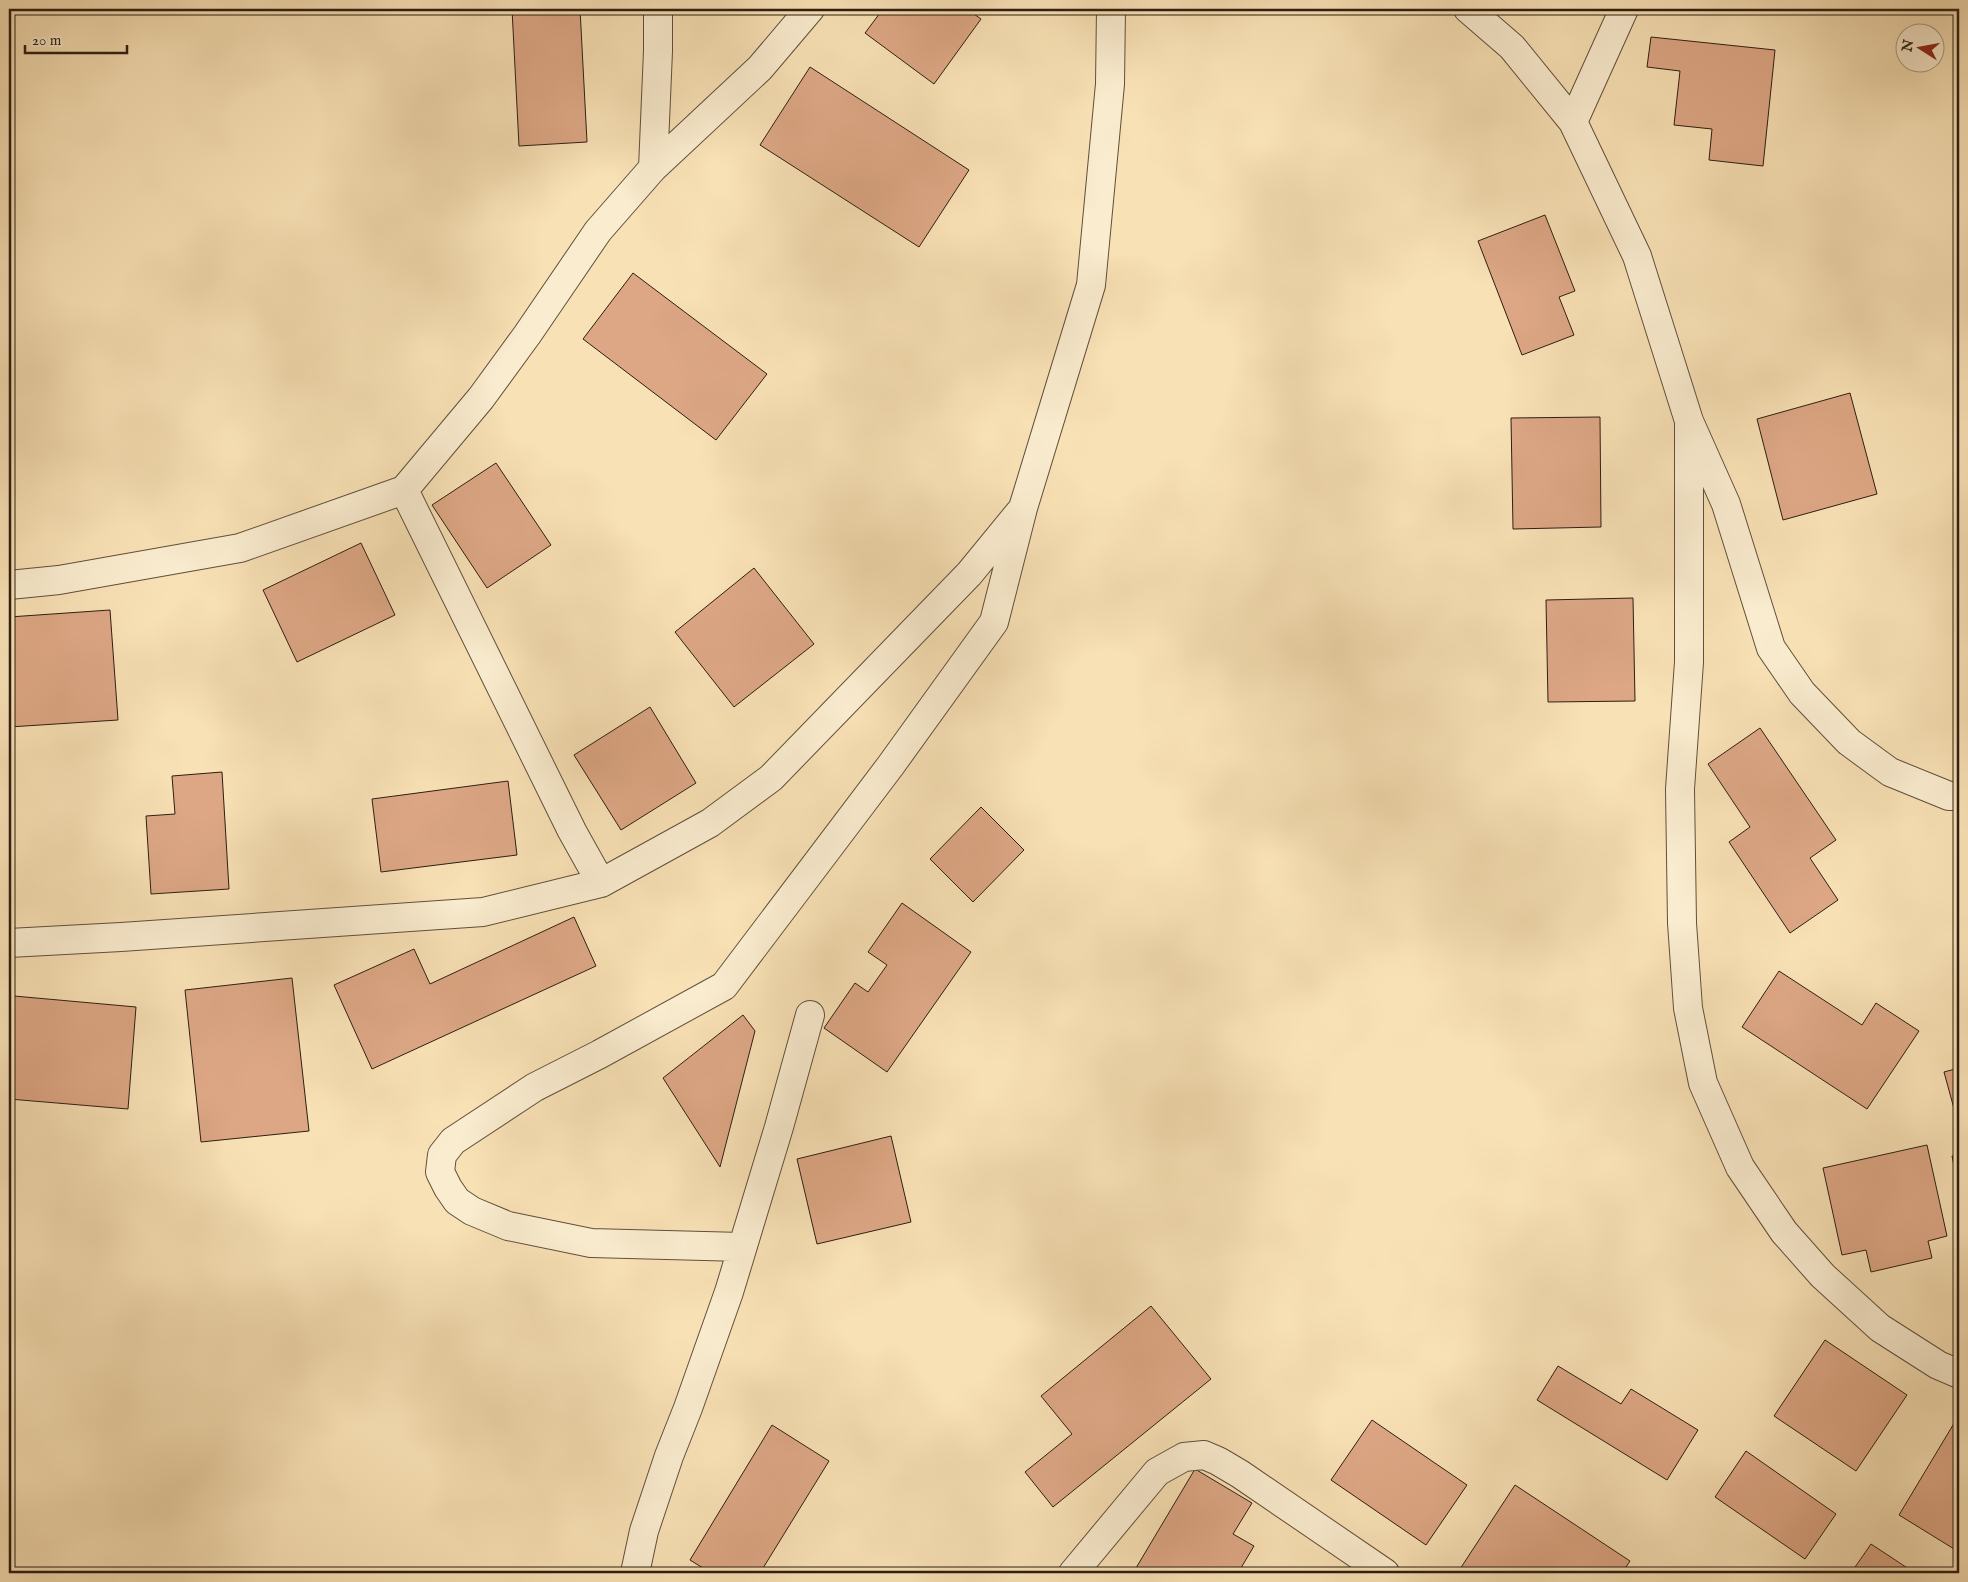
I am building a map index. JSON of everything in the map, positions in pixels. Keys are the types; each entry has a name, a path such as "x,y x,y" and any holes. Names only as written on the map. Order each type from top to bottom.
{"street":[{"path":"653,168 658,9"},
{"path":"9,585 59,580 240,548 404,490 481,398 598,231 653,168 760,68 810,9"},
{"path":"742,1246 591,1243 508,1226 472,1211 457,1201 440,1172 442,1155 453,1141 535,1087 600,1054 724,986 896,758 994,622 1023,508 1091,285 1110,84 1111,9"},
{"path":"1468,9 1512,47 1573,122 1637,256 1689,421 1726,504 1771,648 1802,693 1849,742 1890,772 1949,796 1959,796"},
{"path":"1573,122 1624,9"},
{"path":"1689,421 1689,662 1680,789 1682,923 1688,1008 1703,1083 1740,1167 1784,1232 1823,1276 1880,1328 1938,1365 1959,1374"},
{"path":"404,490 572,831 601,883"},
{"path":"9,943 141,936 483,912 601,883 710,823 771,778 969,574 1023,508"},
{"path":"635,1573 647,1522 669,1456 729,1292 779,1127 810,1015"},
{"path":"1073,1573 1158,1472 1184,1457 1204,1455 1240,1474 1385,1573"}],"building":[{"path":"512,9 580,9 587,142 519,146"},
{"path":"883,9 967,9 981,19 934,84 865,33"},
{"path":"1651,37 1775,50 1763,166 1709,160 1712,129 1674,125 1680,71 1647,67"},
{"path":"810,67 969,170 919,247 760,145"},
{"path":"1545,215 1575,291 1559,297 1574,335 1522,355 1478,241"},
{"path":"633,273 767,374 716,440 583,339"},
{"path":"1850,393 1877,494 1783,520 1757,419"},
{"path":"1600,417 1601,527 1513,529 1511,418"},
{"path":"496,463 551,545 487,588 432,505"},
{"path":"361,543 395,615 297,662 263,590"},
{"path":"754,568 814,644 734,707 675,632"},
{"path":"1633,598 1635,701 1548,702 1546,600"},
{"path":"110,610 118,720 9,727 9,617"},
{"path":"650,707 696,783 621,830 574,755"},
{"path":"1760,728 1836,840 1810,858 1838,900 1790,933 1729,842 1750,827 1708,764"},
{"path":"222,772 229,889 151,894 146,816 175,814 172,776"},
{"path":"508,781 517,855 381,872 372,799"},
{"path":"981,807 1024,850 973,902 930,859"},
{"path":"902,903 971,952 887,1072 824,1028 855,983 868,992 887,965 868,952"},
{"path":"574,917 596,966 372,1069 334,985 414,949 430,984"},
{"path":"1779,971 1862,1025 1876,1003 1919,1031 1867,1109 1742,1027"},
{"path":"292,978 309,1131 201,1142 185,990"},
{"path":"14,996 136,1007 128,1109 9,1099 9,1055"},
{"path":"743,1015 755,1031 720,1167 663,1078"},
{"path":"1959,1068 1959,1127 1944,1072"},
{"path":"891,1136 911,1222 817,1244 797,1159"},
{"path":"1927,1145 1947,1236 1928,1241 1932,1258 1871,1272 1866,1250 1842,1255 1823,1168"},
{"path":"1959,1155 1959,1191 1952,1156"},
{"path":"1151,1306 1211,1379 1053,1507 1025,1472 1072,1434 1041,1396"},
{"path":"1825,1340 1907,1395 1856,1471 1774,1416"},
{"path":"1558,1366 1621,1404 1631,1389 1698,1430 1667,1480 1537,1400"},
{"path":"1959,1415 1959,1552 1899,1515"},
{"path":"1372,1420 1467,1485 1426,1545 1331,1480"},
{"path":"772,1425 829,1461 760,1573 711,1573 690,1560"},
{"path":"1746,1451 1836,1514 1805,1559 1715,1497"},
{"path":"1195,1469 1252,1503 1233,1534 1254,1546 1238,1573 1133,1573"},
{"path":"1515,1485 1630,1561 1622,1573 1467,1573 1460,1569"},
{"path":"1871,1544 1915,1573 1851,1573"}]}
